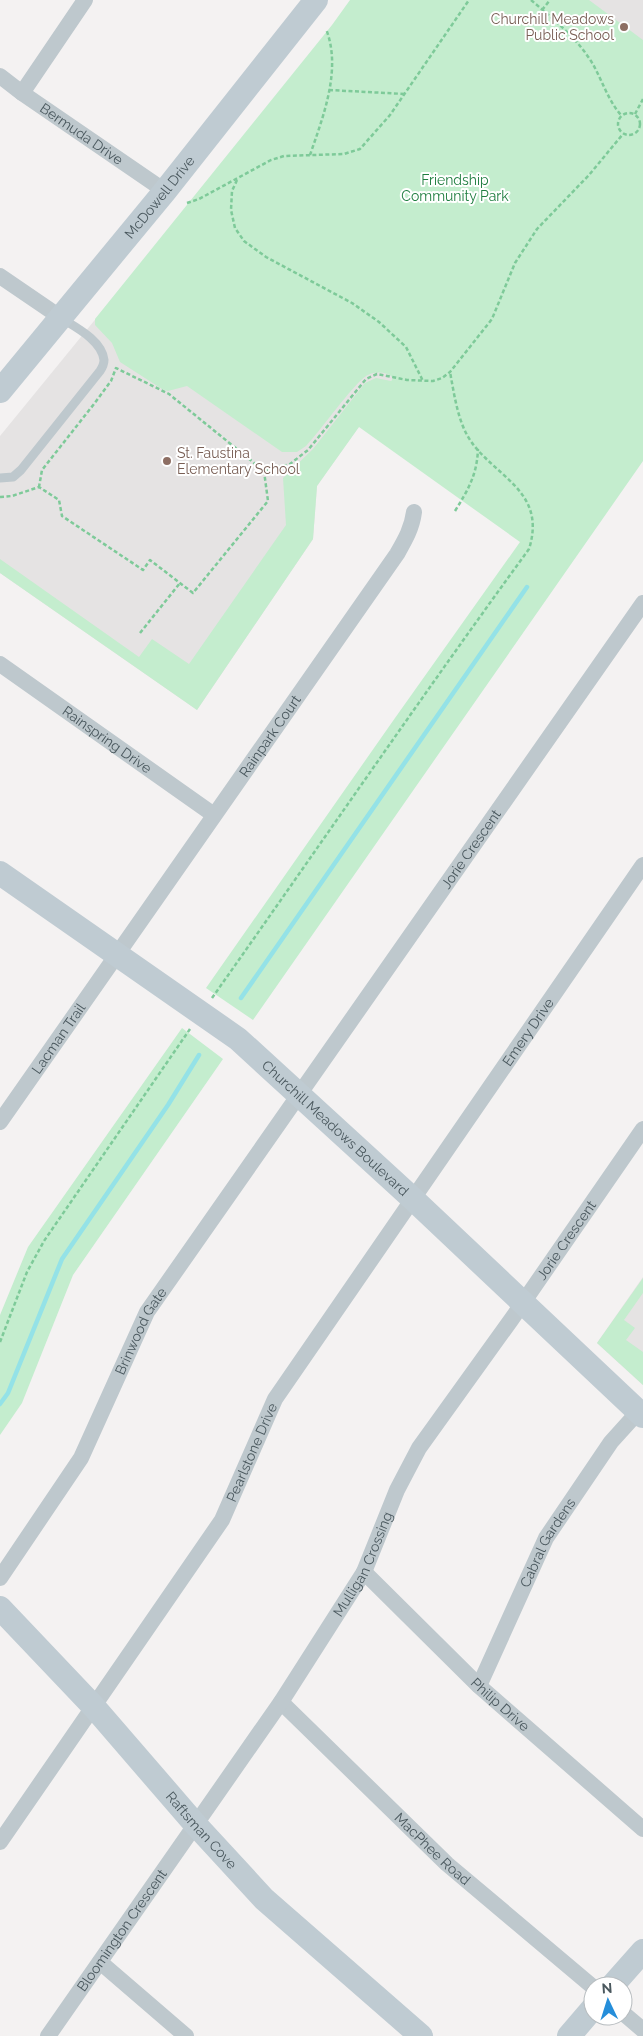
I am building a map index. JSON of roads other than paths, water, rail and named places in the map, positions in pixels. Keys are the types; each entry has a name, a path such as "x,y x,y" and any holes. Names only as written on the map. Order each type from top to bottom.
{"street":[{"path":"22,93 85,0"},
{"name":"McDowell Drive","path":"0,391 166,191 315,0"},
{"name":"Bermuda Drive","path":"0,76 166,191"},
{"path":"0,276 60,318"},
{"name":"Rainpark Court","path":"117,954 397,554 406,540 414,512"},
{"name":"Jorie Crescent","path":"298,1094 643,604"},
{"name":"Rainspring Drive","path":"0,664 214,815"},
{"name":"Emery Drive","path":"413,1199 643,865"},
{"name":"Churchill Meadows Boulevard","path":"0,873 238,1039 641,1412"},
{"name":"Lacman Trail","path":"3,1112 117,954"},
{"name":"Brinwood Gate","path":"0,1578 82,1458 147,1312 298,1094"},
{"name":"Jorie Crescent","path":"523,1302 643,1129"},
{"name":"Pearlstone Drive","path":"94,1707 222,1520 275,1399 413,1199"},
{"name":"Mulligan Crossing","path":"195,1824 281,1702 364,1572 397,1490 419,1448 523,1302"},
{"name":"Cabral Gardens","path":"479,1686 546,1538 610,1442 641,1412"},
{"name":"Philip Drive","path":"364,1572 479,1686 643,1829"},
{"name":"Raftsman Cove","path":"0,1608 94,1707 195,1824 264,1899 420,2036"},
{"name":"MacPhee Road","path":"281,1702 448,1864 583,1979"},
{"path":"0,1842 94,1707"},
{"name":"Bloomington Crescent","path":"48,2036 195,1824"},
{"path":"621,1976 643,1951"},
{"path":"100,1962 186,2036"},
{"path":"569,2036 583,2020"},
{"path":"633,2022 643,2030"}],"lane":[{"path":"0,478 13,477 22,470 100,372 104,361 100,349 90,338 60,318"}],"waterway":[{"path":"241,998 527,587"},
{"path":"0,1404 8,1393 62,1259 168,1105 199,1055"}],"place":[{"name":"Churchill Meadows Public School","path":"624,27"},
{"name":"St. Faustina Elementary School","path":"167,461"}],"park label":[{"name":"Friendship Community Park","path":"455,188"}]}
